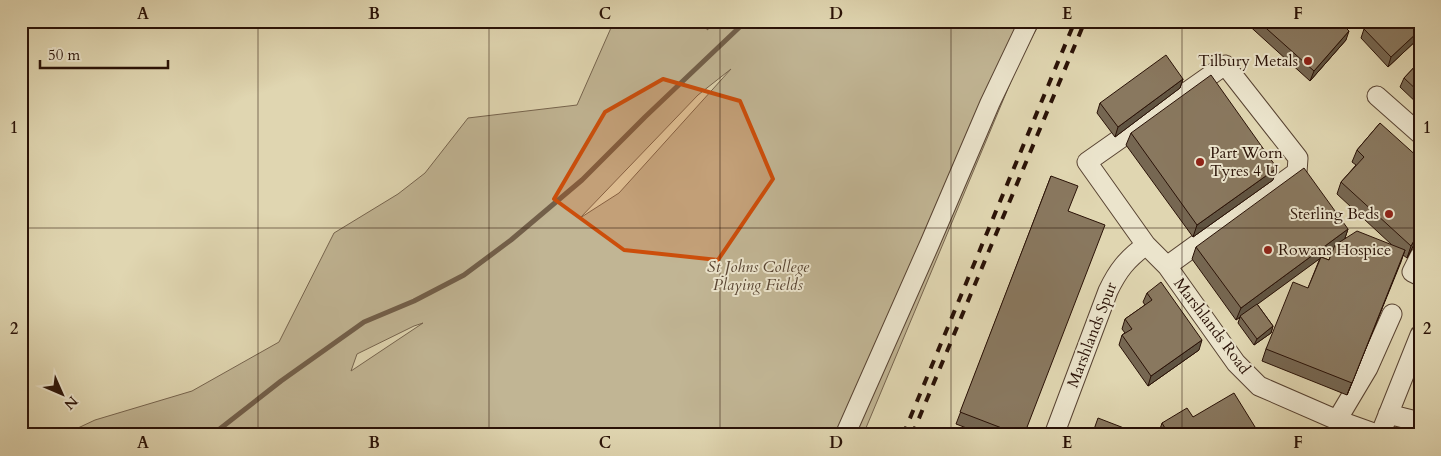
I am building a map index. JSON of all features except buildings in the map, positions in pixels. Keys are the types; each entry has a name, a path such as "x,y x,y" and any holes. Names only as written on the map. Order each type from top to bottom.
{"street":[{"path":"845,435 990,103 1029,21"},
{"name":"Marshlands Road","path":"1167,266 1297,172 1298,158 1225,65 1087,162 1146,245 1167,266 1236,362 1259,386 1337,420 1380,435"},
{"path":"1378,96 1420,134"},
{"name":"Marshlands Spur","path":"1054,435 1108,291 1117,273 1134,254 1146,245"},
{"path":"1420,256 1412,272 1420,276"},
{"path":"1337,420 1368,368 1392,314"},
{"path":"1380,435 1414,361 1420,335"},
{"path":"1388,414 1420,422"}],"highlighted area":[{"path":"663,79 740,101 773,179 718,260 624,250 554,199 605,112"}],"green space":[{"name":"St Johns College Playing Fields","path":"614,21 709,21 707,30 719,21 1041,21 1022,55 863,435 63,435 95,420 192,391 279,342 334,233 398,194 425,173 468,118 577,105","holes":["731,69 619,193 580,218 698,95","423,323 351,371 357,354"]}],"waterway":[{"path":"212,435 281,381 364,322 414,301 464,275 511,240 582,180 746,21"}],"railway":[{"path":"903,435 1075,21"},
{"path":"912,435 1085,21"}],"place":[{"name":"Tilbury Metals","path":"1308,61"},
{"name":"Part Worn Tyres 4 U","path":"1200,162"},
{"name":"Sterling Beds","path":"1389,214"},
{"name":"Rowans Hospice","path":"1268,250"}]}
